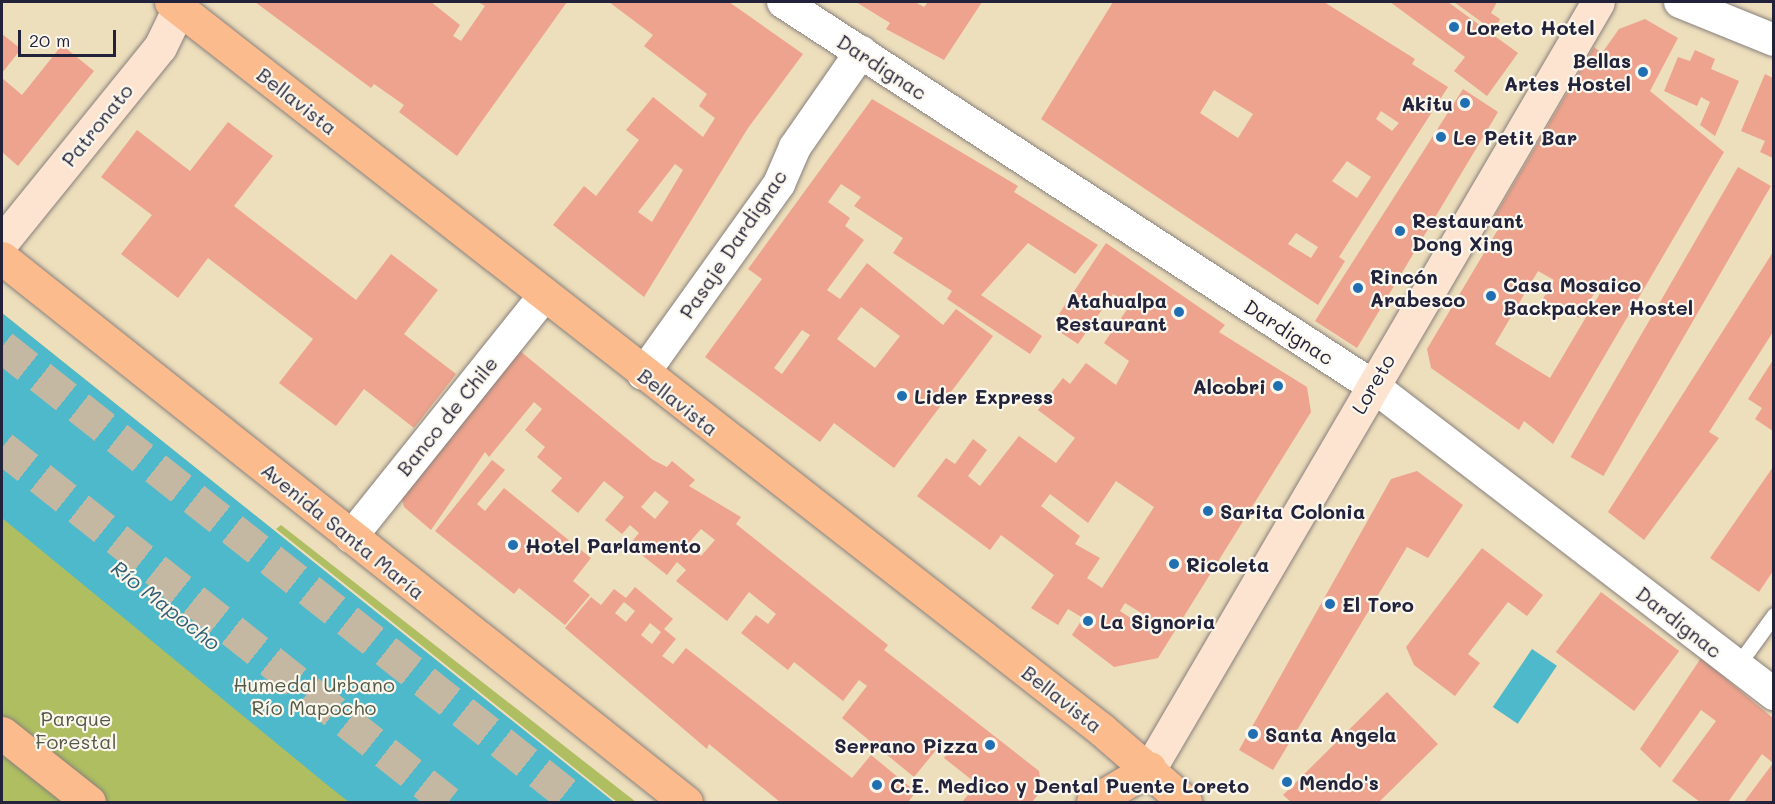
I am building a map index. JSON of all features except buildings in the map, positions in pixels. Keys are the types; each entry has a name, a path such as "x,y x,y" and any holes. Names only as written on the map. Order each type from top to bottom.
{"main road":[{"name":"Loreto","path":"1141,802 1150,768 1598,2"},
{"name":"Patronato","path":"2,242 160,47 177,4"},
{"name":"Bellavista","path":"177,4 643,374 1150,768 1185,802"},
{"name":"Avenida Santa María","path":"2,258 686,802"},
{"path":"2,733 89,802"},
{"name":"Loreto","path":"1093,802 1150,768"}],"street":[{"name":"Dardignac","path":"783,2 1372,386 1773,694"},
{"path":"1680,2 1773,40"},
{"name":"Pasaje Dardignac","path":"643,374 779,184 795,147 861,52"},
{"name":"Banco de Chile","path":"351,537 544,296"}],"lane":[{"path":"1737,666 1773,615"}],"green space":[{"name":"Humedal Urbano Río Mapocho","path":"2,313 613,802 2,802"},
{"path":"281,525 636,802 617,802 276,529"}],"water":[{"name":"Humedal Urbano Río Mapocho","path":"2,313 614,802 349,802 331,788 2,518"},
{"path":"1532,649 1557,666 1518,724 1493,707"}],"tunnel":[{"path":"2,346 577,802"},
{"path":"2,447 448,802"}],"place":[{"name":"Loreto Hotel","path":"1454,27"},
{"name":"Bellas Artes Hostel","path":"1643,72"},
{"name":"Akitu","path":"1465,103"},
{"name":"Le Petit Bar","path":"1441,137"},
{"name":"Restaurant Dong Xing","path":"1400,231"},
{"name":"Rincón Arabesco","path":"1358,288"},
{"name":"Casa Mosaico Backpacker Hostel","path":"1491,296"},
{"name":"Atahualpa Restaurant","path":"1179,312"},
{"name":"Alcobri","path":"1278,386"},
{"name":"Lider Express","path":"902,396"},
{"name":"Sarita Colonia","path":"1208,511"},
{"name":"Hotel Parlamento","path":"513,545"},
{"name":"Ricoleta","path":"1174,564"},
{"name":"El Toro","path":"1330,604"},
{"name":"La Signoria","path":"1088,621"},
{"name":"Santa Angela","path":"1253,734"},
{"name":"Serrano Pizza","path":"990,745"},
{"name":"Mendo's","path":"1287,782"},
{"name":"C.E. Medico y Dental Puente Loreto","path":"877,785"}],"water label":[{"name":"Río Mapocho","path":"166,605"}],"park label":[{"name":"Parque Forestal","path":"76,730"}]}
